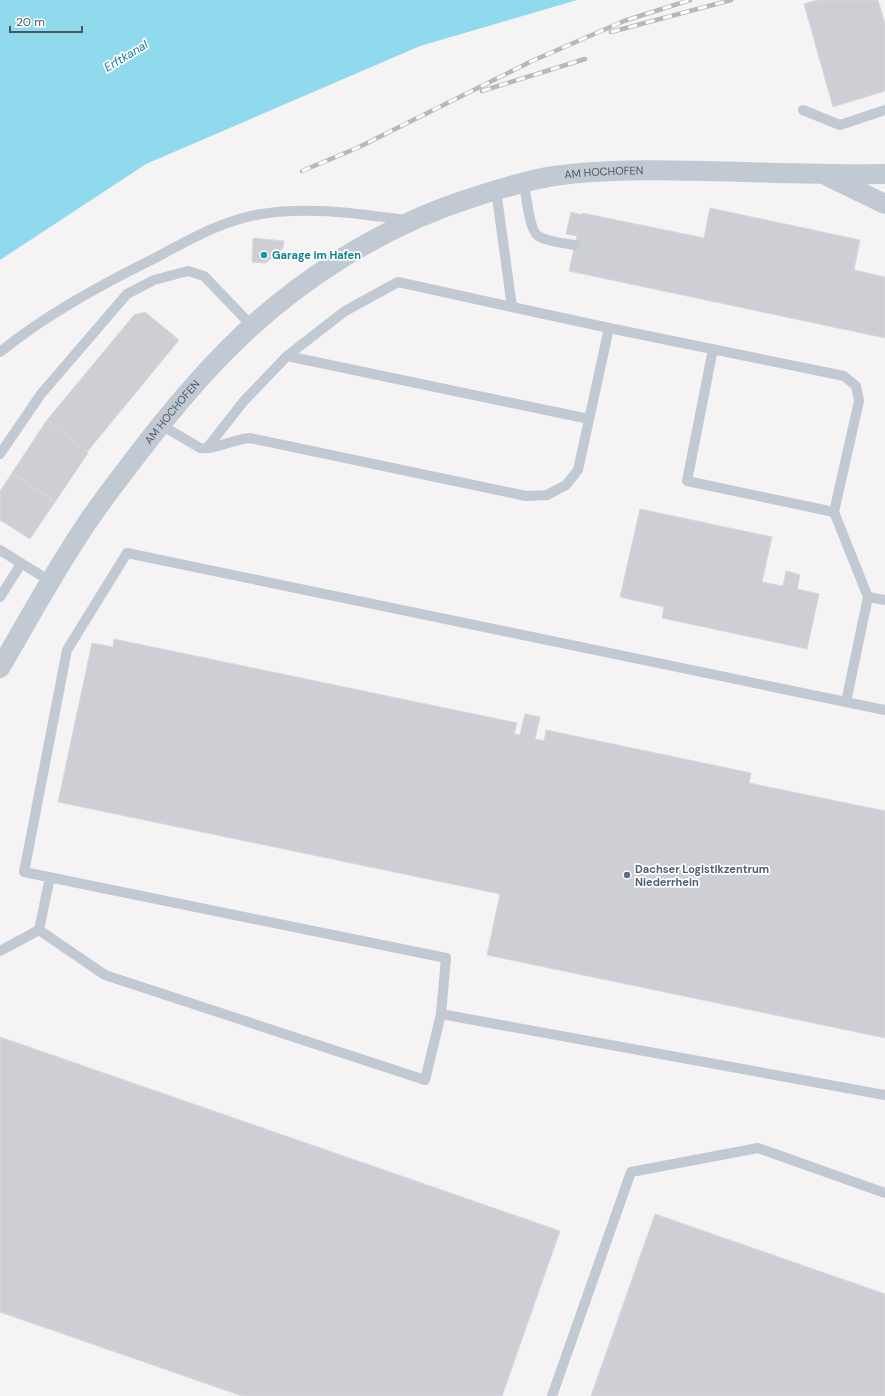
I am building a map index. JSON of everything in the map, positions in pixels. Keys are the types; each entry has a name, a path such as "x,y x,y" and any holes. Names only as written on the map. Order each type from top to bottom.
{"street":[{"name":"AM HOCHOFEN","path":"0,668 50,581 86,524 175,407 227,350 252,326 305,284 350,253 410,221 445,207 524,182 558,176 624,170 885,174"},
{"path":"812,173 885,204"}],"lane":[{"path":"803,110 840,125 885,110"},
{"path":"524,182 532,225 537,235 546,239 575,245"},
{"path":"496,190 512,307"},
{"name":"AM HOCHOFEN","path":"0,352 20,335 83,296 199,235 241,218 282,212 321,211 410,221"},
{"path":"0,454 41,394 127,294 154,280 188,271 204,276 252,326"},
{"path":"207,448 243,402 287,356 345,312 398,282 609,328 844,376 856,386 859,401 834,512 868,597 846,702"},
{"path":"161,425 200,448 207,448 240,438 250,438 526,496 547,494 566,485 578,470 609,328"},
{"path":"713,349 687,481 834,512"},
{"path":"287,356 589,419"},
{"path":"0,550 50,581"},
{"path":"39,930 105,974 425,1080 441,1014 446,958 24,872 67,650 127,553 885,710"},
{"path":"0,597 21,564"},
{"path":"868,597 885,600"},
{"path":"0,951 39,930 50,877"},
{"path":"441,1014 885,1095"},
{"path":"552,1396 631,1172 758,1148 885,1193"}],"water":[{"name":"Erftkanal","path":"0,0 577,0 420,46 146,164 0,260"}],"building":[{"path":"817,0 878,0 885,24 885,91 833,107 804,4"},
{"path":"710,208 860,240 854,270 885,277 885,338 569,271 577,236 566,234 571,212 704,238"},
{"name":"Garage im Hafen","path":"253,238 284,241 283,248 266,263 252,262"},
{"path":"145,312 179,340 87,452 47,420 134,315"},
{"path":"47,420 88,453 55,502 12,473"},
{"path":"12,473 55,502 30,539 0,520 0,491"},
{"path":"640,509 772,537 762,582 783,586 786,571 800,575 797,589 819,594 807,649 662,618 664,607 620,597"},
{"path":"114,639 517,723 514,734 520,735 525,714 540,717 535,739 544,741 546,730 751,773 749,783 885,811 885,1038 487,955 500,894 58,802 92,643 113,647"},
{"path":"0,1037 560,1231 502,1396 242,1396 0,1312"},
{"path":"655,1214 885,1294 885,1396 591,1396"}],"railway":[{"path":"302,171 357,148 532,61 624,21 690,0"},
{"path":"611,32 731,0"},
{"path":"482,91 585,59"}],"place":[{"name":"Garage im Hafen","path":"264,255"},
{"name":"Dachser Logistikzentrum Niederrhein","path":"627,875"}]}
